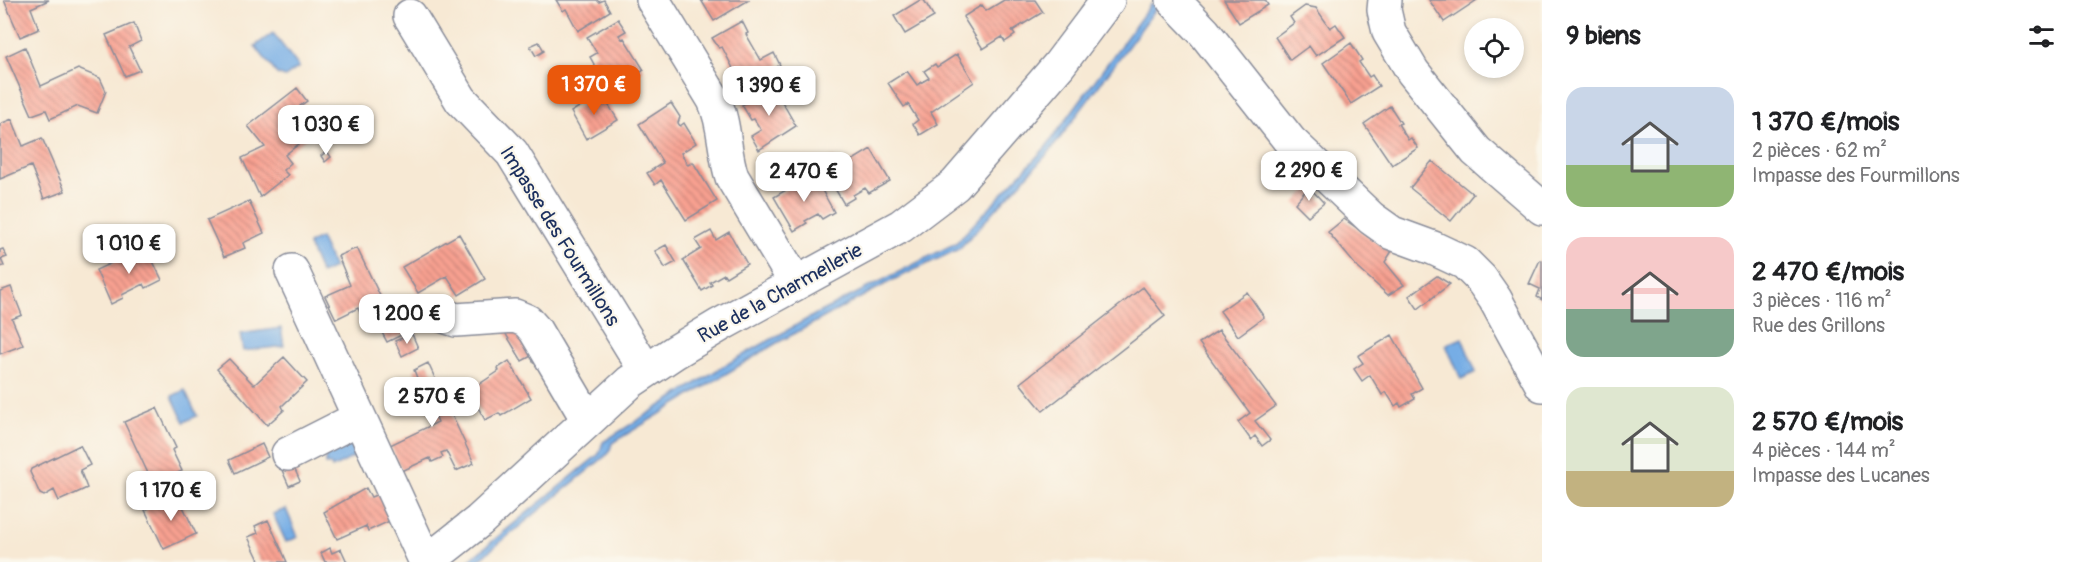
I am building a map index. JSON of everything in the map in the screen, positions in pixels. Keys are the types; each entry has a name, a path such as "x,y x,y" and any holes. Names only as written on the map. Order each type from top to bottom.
{"street":[{"path":"653,0 714,100 722,116 728,166 732,177 796,283"},
{"name":"Rue de la Charmellerie","path":"426,562 479,521 630,382 720,325 901,226 956,185 1059,65 1108,0"},
{"path":"1173,0 1204,32 1290,141 1371,218 1392,233 1465,263 1481,279 1495,299 1542,385"},
{"path":"1385,0 1384,10 1389,32 1413,72 1476,151 1542,208"},
{"name":"Impasse des Fourmillons","path":"410,16 460,100 512,153 646,371"},
{"path":"292,271 426,562"},
{"path":"441,315 456,320 515,316 527,321 535,330 588,420"},
{"path":"288,454 359,418"}],"water":[{"path":"1151,4 1158,6 1051,150 959,249 893,280 775,344 612,443 609,453 476,562 467,562 599,454 603,442 722,367 816,314 956,243 1046,147"},
{"path":"273,33 299,67 285,77 277,74 255,46"},
{"path":"320,238 334,268 321,274 308,244"},
{"path":"281,328 284,346 243,351 240,334"},
{"path":"1462,338 1476,372 1461,379 1446,345"},
{"path":"185,390 197,416 184,422 172,396"},
{"path":"351,440 358,455 332,468 331,465 326,464 325,453"},
{"path":"286,509 298,537 286,542 273,514"}],"building":[{"path":"4,0 49,0 31,8 39,29 20,37"},
{"path":"556,0 597,0 599,2 604,0 610,11 578,31 566,9 563,11"},
{"path":"701,0 749,0 714,21"},
{"path":"920,0 924,0 934,17 905,34 894,16"},
{"path":"1004,0 1035,0 1043,12 1012,31 1015,35 1005,42 1002,37 983,49 963,17 982,5 986,11"},
{"path":"1224,0 1265,0 1268,5 1239,23"},
{"path":"1429,0 1477,0 1444,22"},
{"path":"1305,6 1316,8 1330,28 1336,24 1345,37 1316,56 1309,46 1290,60 1275,37 1294,23 1290,17"},
{"path":"618,19 626,31 619,35 622,39 624,38 644,70 619,86 612,75 603,80 590,57 597,53 587,37"},
{"path":"742,21 748,33 746,34 761,60 774,53 780,65 747,86 739,73 736,74 722,47 719,48 712,38"},
{"path":"134,23 141,41 129,47 140,70 125,76 106,35"},
{"path":"539,42 544,51 536,56 530,46"},
{"path":"1351,43 1362,60 1359,62 1369,77 1372,75 1379,86 1351,104 1323,63"},
{"path":"25,47 41,86 78,69 100,78 106,91 97,113 78,106 50,119 46,110 32,115 6,56"},
{"path":"957,54 974,82 931,112 938,124 920,135 913,124 918,120 908,104 904,107 888,83 907,71 917,85 929,78 924,71 935,64 937,67"},
{"path":"773,86 796,126 759,150 751,136 761,130 754,119 751,120 742,105"},
{"path":"297,88 307,101 300,106 318,129 285,155 291,163 283,170 288,175 260,197 242,158 265,147 248,126"},
{"path":"601,93 618,120 586,139 571,112"},
{"path":"671,103 680,117 678,123 680,126 684,123 696,143 681,153 688,165 693,162 717,201 686,220 661,180 655,185 647,173 663,163 639,124"},
{"path":"1390,106 1408,140 1411,138 1418,148 1392,165 1364,124"},
{"path":"12,119 23,146 42,138 65,191 44,199 31,166 0,179 0,124"},
{"path":"871,149 890,181 869,193 865,188 844,204 821,165 834,157 840,168"},
{"path":"327,151 331,157 325,162 321,156"},
{"path":"1432,161 1473,194 1451,221 1410,188"},
{"path":"813,174 834,212 822,219 818,214 805,221 807,223 794,231 774,197"},
{"path":"1309,187 1324,203 1308,216 1295,203"},
{"path":"249,201 264,233 243,243 245,248 224,257 207,220"},
{"path":"1344,219 1392,251 1385,262 1404,285 1388,295 1358,268 1328,232"},
{"path":"711,231 716,240 729,232 747,264 726,277 724,274 710,282 712,285 702,291 683,260 701,249 695,240"},
{"path":"459,234 485,279 459,295 447,276 418,293 402,267"},
{"path":"666,245 676,262 665,268 655,251"},
{"path":"146,247 162,280 146,288 144,284 122,295 123,298 111,304 96,270"},
{"path":"357,248 381,298 368,304 371,310 361,315 358,308 336,319 325,296 350,285 338,256"},
{"path":"3,249 7,257 1,259 4,266 0,267 0,250"},
{"path":"1540,260 1542,261 1542,300 1537,297 1540,289 1529,284"},
{"path":"1437,276 1450,284 1418,309 1409,296"},
{"path":"11,287 22,315 12,319 23,345 0,354 0,291"},
{"path":"1143,287 1165,316 1043,411 1020,383"},
{"path":"1247,292 1264,317 1238,336 1220,311"},
{"path":"403,310 412,330 387,342 377,323"},
{"path":"516,324 535,354 522,361 504,331"},
{"path":"1219,330 1276,406 1255,421 1270,440 1262,446 1255,436 1251,440 1238,422 1250,413 1199,343"},
{"path":"412,334 418,348 402,356 395,341"},
{"path":"1392,335 1422,388 1412,394 1415,399 1401,407 1399,403 1395,406 1386,392 1382,395 1370,375 1362,381 1354,369 1363,363 1358,356"},
{"path":"284,357 307,382 282,406 284,410 267,425 217,369 229,359 254,385"},
{"path":"509,361 531,398 501,416 499,413 485,420 469,391 499,371 498,368"},
{"path":"428,363 474,463 456,471 446,451 441,453 443,457 432,462 430,458 402,471 390,445 438,422 429,403 415,407 404,385 417,378 414,370"},
{"path":"157,408 176,448 172,450 182,471 153,484 124,422"},
{"path":"262,444 268,457 235,473 229,460"},
{"path":"80,445 90,465 80,470 87,488 59,501 54,490 44,496 40,494 30,472 31,469"},
{"path":"292,463 300,481 289,486 281,468"},
{"path":"366,488 371,497 381,493 394,519 368,531 366,526 337,539 324,512"},
{"path":"177,494 196,534 164,549 145,510"},
{"path":"268,520 287,562 260,562 248,537 258,533 255,526"},
{"path":"330,548 332,553 341,549 347,562 325,562 321,553"}]}
